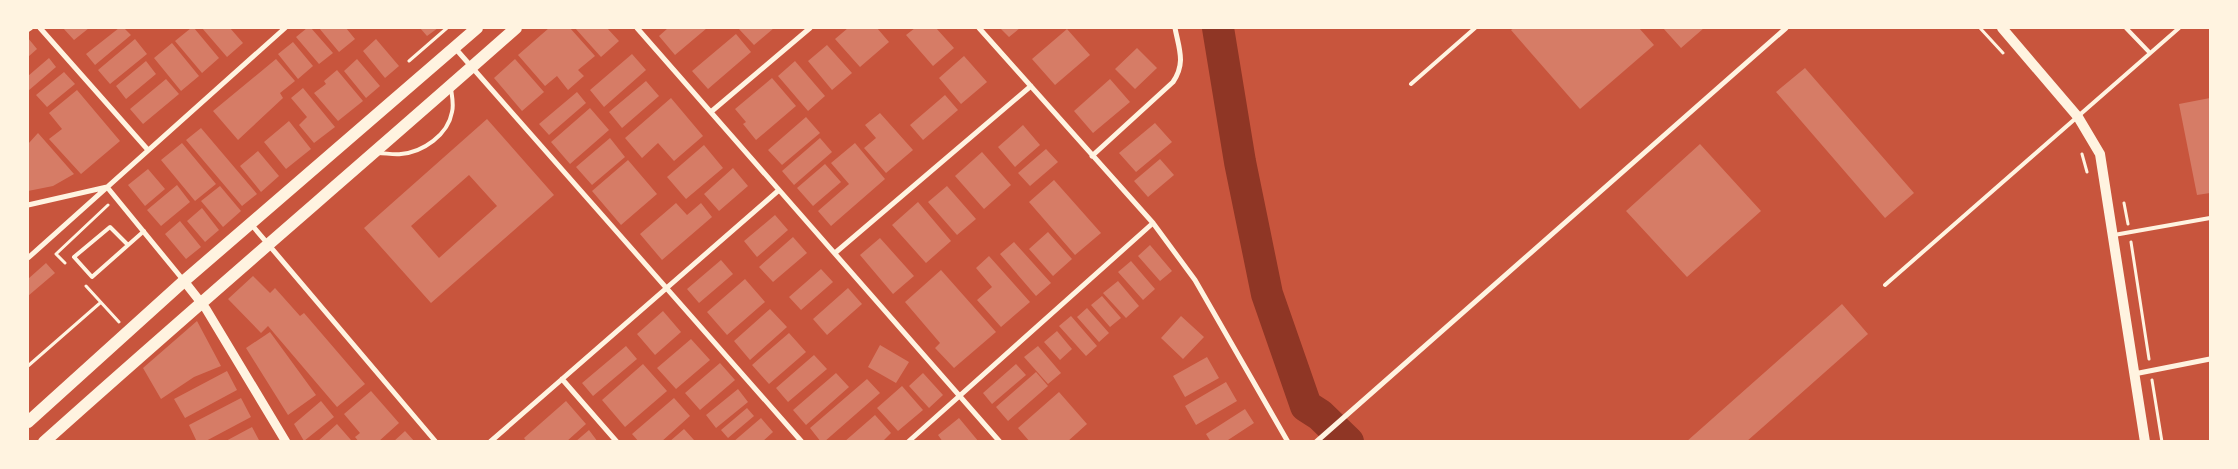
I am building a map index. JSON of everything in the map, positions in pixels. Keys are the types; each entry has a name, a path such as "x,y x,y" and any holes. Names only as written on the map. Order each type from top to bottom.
{"main road":[{"path":"28,422 184,281 477,28"},
{"path":"44,442 267,244 516,28"},
{"path":"2006,29 2078,116 2100,154 2145,442"}],"street":[{"path":"40,28 148,150"},
{"path":"28,258 285,28"},
{"path":"637,28 712,111 1000,442"},
{"path":"712,111 810,28"},
{"path":"979,28 1153,223 1195,280 1288,442"},
{"path":"1092,156 1173,82 1182,64 1175,28"},
{"path":"1316,442 1786,28"},
{"path":"454,47 802,442"},
{"path":"835,253 1031,86"},
{"path":"28,205 106,187"},
{"path":"106,187 201,302 248,376 286,442"},
{"path":"490,442 779,190"},
{"path":"908,442 1153,223"},
{"path":"250,224 436,442"},
{"path":"2134,374 2210,359"},
{"path":"562,379 617,442"}],"lane":[{"path":"1411,84 1475,28"},
{"path":"2126,28 2150,53"},
{"path":"1885,285 2179,28"},
{"path":"375,152 400,155 416,151 440,136 453,110 451,86"},
{"path":"2112,235 2210,218"},
{"path":"128,245 110,227 74,258 92,277 144,231"}],"path":[{"path":"409,61 447,28"},
{"path":"1980,28 2004,55"},
{"path":"2080,150 2087,174"},
{"path":"28,366 100,303"}],"building":[{"path":"63,28 89,28 74,40"},
{"path":"119,28 124,28 131,35 95,65 86,54"},
{"path":"191,28 194,28 219,58 202,73 175,41"},
{"path":"202,28 230,28 243,43 227,57"},
{"path":"307,28 311,28 333,53 319,64 296,37"},
{"path":"319,28 346,28 355,39 339,52"},
{"path":"420,28 438,28 427,36"},
{"path":"549,28 570,28 595,56 578,70 584,76 568,90 557,76 545,86 518,55"},
{"path":"575,28 607,28 619,41 601,57"},
{"path":"668,28 707,28 675,55 659,36"},
{"path":"738,28 774,28 754,45"},
{"path":"848,28 877,28 889,42 860,67 835,39"},
{"path":"915,28 936,28 954,48 933,66 906,35"},
{"path":"1000,28 1020,28 1009,37"},
{"path":"1514,28 1639,28 1654,45 1580,109 1511,30"},
{"path":"1663,28 1704,28 1681,48"},
{"path":"1067,29 1090,55 1055,85 1032,59"},
{"path":"736,34 751,52 708,89 692,71"},
{"path":"28,38 37,49 28,57"},
{"path":"135,39 147,54 110,84 98,70"},
{"path":"376,39 399,66 385,78 363,51"},
{"path":"293,42 313,66 298,79 278,54"},
{"path":"172,43 199,76 181,91 154,58"},
{"path":"827,45 852,73 832,90 808,61"},
{"path":"1137,48 1157,68 1135,89 1115,69"},
{"path":"632,54 646,70 604,107 590,90"},
{"path":"964,56 987,82 961,104 939,78"},
{"path":"49,58 56,67 28,91 28,76"},
{"path":"276,59 295,81 280,93 283,98 238,140 213,111"},
{"path":"357,59 380,86 366,98 344,71"},
{"path":"515,59 544,92 522,111 494,78"},
{"path":"146,61 156,74 126,99 116,86"},
{"path":"795,61 825,96 808,111 778,76"},
{"path":"1805,68 1914,193 1885,218 1776,92"},
{"path":"337,70 363,101 338,121 314,93 326,84 324,81"},
{"path":"64,72 75,84 47,107 36,95"},
{"path":"772,78 796,106 756,140 743,124 746,122 735,109"},
{"path":"166,79 179,94 143,124 130,109"},
{"path":"1110,79 1130,102 1093,133 1074,111"},
{"path":"646,81 659,96 622,128 609,112"},
{"path":"303,88 335,127 314,143 299,125 307,117 291,98"},
{"path":"77,90 120,141 81,174 49,139 62,129 49,113"},
{"path":"577,92 586,103 549,135 539,124"},
{"path":"945,95 958,110 923,140 910,125"},
{"path":"671,98 703,136 674,161 658,143 642,158 625,138"},
{"path":"2210,98 2210,193 2197,195 2179,104"},
{"path":"590,108 609,130 570,164 551,142"},
{"path":"880,113 913,150 886,173 864,148 876,138 865,125"},
{"path":"806,117 820,133 782,165 768,150"},
{"path":"487,119 554,195 431,303 364,228","holes":["469,175 497,206 439,258 411,226"]},
{"path":"289,121 311,149 286,169 264,142"},
{"path":"1155,123 1172,142 1136,172 1119,153"},
{"path":"1023,125 1040,145 1015,167 998,147"},
{"path":"201,128 257,194 242,206 186,140"},
{"path":"38,133 74,174 53,186 28,191 28,144"},
{"path":"610,138 625,157 592,185 576,167"},
{"path":"820,138 832,152 794,185 782,171"},
{"path":"182,143 216,184 195,201 161,160"},
{"path":"855,143 885,179 831,226 818,211 849,184 831,163"},
{"path":"1700,144 1761,211 1687,277 1626,211"},
{"path":"704,145 723,168 686,199 667,177"},
{"path":"1046,149 1058,162 1030,186 1018,173"},
{"path":"258,151 279,176 261,192 240,166"},
{"path":"982,152 1011,185 984,209 955,176"},
{"path":"1160,159 1174,175 1148,197 1134,181"},
{"path":"628,160 657,194 621,225 592,191"},
{"path":"825,164 841,182 813,206 797,188"},
{"path":"733,168 748,186 719,211 704,194"},
{"path":"148,169 165,189 145,206 128,185"},
{"path":"1054,180 1101,233 1075,255 1029,202"},
{"path":"177,185 190,202 161,226 147,210"},
{"path":"220,186 241,211 223,227 201,201"},
{"path":"947,186 976,219 957,235 928,202"},
{"path":"918,202 951,241 926,263 892,225"},
{"path":"676,203 687,215 701,203 712,217 662,260 640,234"},
{"path":"202,208 219,230 205,242 187,221"},
{"path":"775,215 788,230 757,257 744,241"},
{"path":"180,221 201,247 186,259 165,234"},
{"path":"1048,232 1072,259 1053,276 1029,249"},
{"path":"793,237 807,253 773,282 759,267"},
{"path":"880,238 914,276 893,294 860,255"},
{"path":"1014,242 1051,283 1036,296 1000,254"},
{"path":"1150,245 1172,271 1160,281 1138,256"},
{"path":"989,256 1030,302 1001,327 977,300 992,287 976,268"},
{"path":"721,260 733,274 699,303 687,289"},
{"path":"1131,261 1155,289 1143,300 1118,272"},
{"path":"46,263 55,273 28,296 28,279"},
{"path":"821,269 833,282 801,310 789,297"},
{"path":"941,270 996,332 954,368 935,348 940,343 905,302"},
{"path":"253,276 270,293 275,288 300,316 304,313 365,384 337,407 268,326 261,333 228,299"},
{"path":"745,279 765,302 727,335 707,312"},
{"path":"1118,281 1139,306 1126,318 1103,293"},
{"path":"848,288 862,304 827,335 813,319"},
{"path":"1102,296 1121,318 1110,327 1091,305"},
{"path":"1842,304 1868,334 1746,442 1686,442"},
{"path":"1087,308 1109,333 1099,342 1077,317"},
{"path":"770,309 787,327 750,360 734,341"},
{"path":"663,311 681,332 655,355 637,334"},
{"path":"1071,316 1097,346 1086,356 1059,326"},
{"path":"1181,316 1204,337 1183,359 1161,338"},
{"path":"197,321 221,366 194,377 161,399 143,368"},
{"path":"1057,331 1072,349 1060,360 1044,342"},
{"path":"270,332 316,395 288,415 246,348"},
{"path":"789,333 806,352 769,384 752,365"},
{"path":"691,339 710,360 676,389 657,368"},
{"path":"880,345 909,362 896,383 868,367"},
{"path":"626,346 637,359 593,396 582,383"},
{"path":"1038,346 1061,373 1048,384 1024,357"},
{"path":"814,355 827,369 788,402 776,388"},
{"path":"1207,357 1219,378 1185,397 1173,376"},
{"path":"720,363 735,380 700,410 685,393"},
{"path":"643,364 667,391 625,427 602,400"},
{"path":"1016,364 1026,375 992,404 983,393"},
{"path":"227,371 237,390 185,418 174,399"},
{"path":"1036,372 1048,386 1008,421 996,407"},
{"path":"836,373 849,387 806,425 793,410"},
{"path":"923,373 943,395 929,408 909,386"},
{"path":"867,379 880,393 824,442 821,442 810,428"},
{"path":"1226,382 1237,401 1196,425 1185,406"},
{"path":"902,386 923,410 898,431 877,408"},
{"path":"738,389 748,402 716,428 706,415"},
{"path":"371,391 399,423 378,442 359,442 355,437 360,433 344,414"},
{"path":"1059,392 1087,424 1067,442 1030,442 1018,428"},
{"path":"241,398 251,417 204,442 197,442 189,425"},
{"path":"674,398 690,416 661,442 639,442 632,434"},
{"path":"321,401 334,417 304,441 294,424"},
{"path":"566,401 586,424 566,442 527,442 524,438"},
{"path":"747,408 754,416 728,438 721,430"},
{"path":"1245,409 1254,423 1225,442 1211,442 1206,434"},
{"path":"875,415 891,433 882,442 844,442"},
{"path":"761,418 773,432 762,442 733,442"},
{"path":"959,418 979,442 943,442 938,435"},
{"path":"337,424 351,440 350,442 317,442"},
{"path":"252,427 260,442 224,442"},
{"path":"684,429 694,440 669,442"},
{"path":"589,430 598,442 575,442"},
{"path":"405,431 415,442 393,442"}],"waterway":[{"path":"1218,28 1240,162 1267,294 1306,406 1320,415 1348,442"}]}
